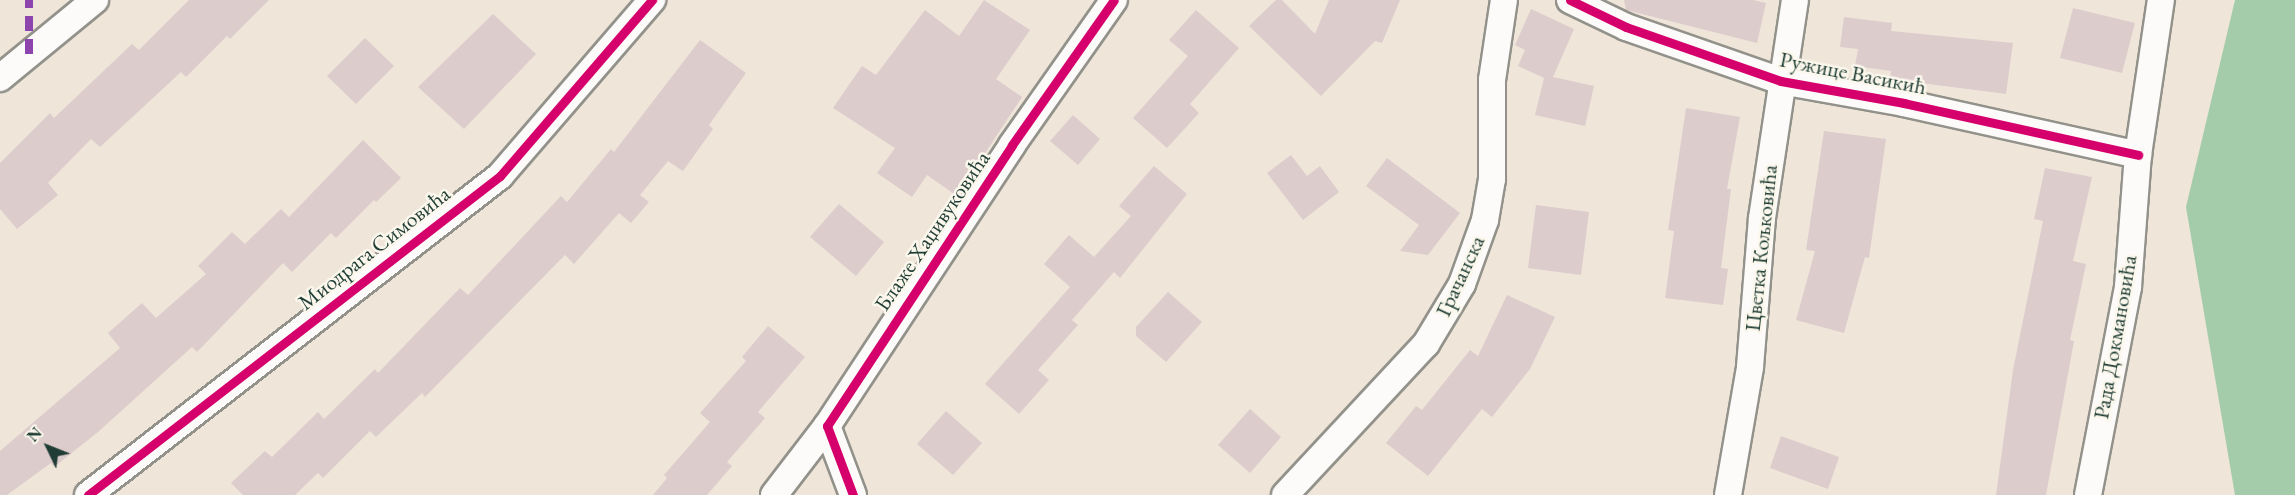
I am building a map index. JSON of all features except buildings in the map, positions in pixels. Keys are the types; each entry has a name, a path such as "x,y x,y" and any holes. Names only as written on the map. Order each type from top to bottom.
{"street":[{"path":"0,78 95,0"},
{"name":"Миодрага Симовића","path":"88,495 500,176 652,0"},
{"name":"Блаже Хаџивуковића","path":"774,495 827,426 1012,145 1114,0"},
{"name":"Грачанска","path":"1285,495 1426,344 1462,284 1485,220 1492,179 1492,80 1504,0"},
{"name":"Ружице Васикић","path":"1570,0 1626,27 1781,81 1904,103 2138,155"},
{"name":"Цветка Кољковића","path":"1728,495 1750,367 1762,218 1795,0"},
{"name":"Рада Докмановића","path":"2088,495 2128,287 2138,155 2161,0"},
{"path":"827,426 853,495"}],"green space":[{"path":"2235,0 2295,0 2295,495 2235,495 2186,207"}],"marked path":[{"path":"29,0 29,54"}],"cycle path":[{"path":"88,495 500,176 652,0"},
{"path":"853,495 827,426 1012,145 1114,0"},
{"path":"1570,0 1626,27 1781,81 1904,103 2138,155"}]}
